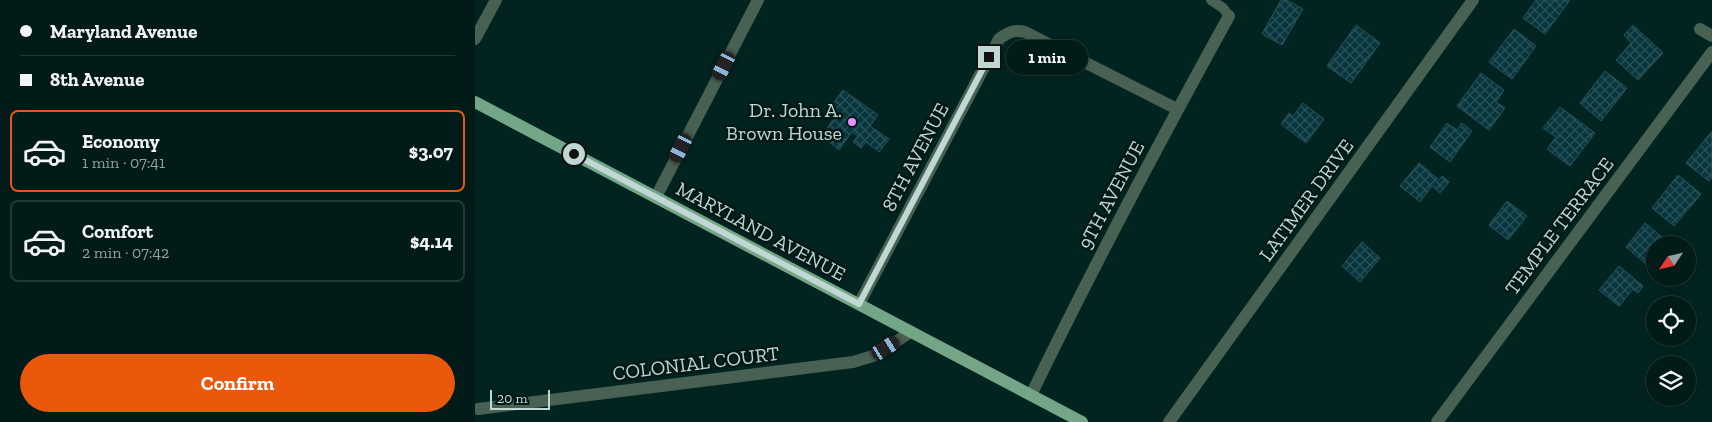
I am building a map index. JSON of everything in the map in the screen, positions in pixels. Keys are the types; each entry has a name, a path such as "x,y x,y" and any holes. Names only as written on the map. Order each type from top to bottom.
{"main road":[{"name":"MARYLAND AVENUE","path":"475,102 1082,422"}],"street":[{"path":"475,39 496,0"},
{"path":"656,197 758,0"},
{"name":"LATIMER DRIVE","path":"1169,422 1473,0"},
{"name":"9TH AVENUE","path":"1031,395 1076,302 1177,109 1229,16"},
{"path":"1699,29 1712,36"},
{"name":"8TH AVENUE","path":"859,304 999,39 1017,30 1025,32 1177,109"},
{"name":"TEMPLE TERRACE","path":"1437,422 1712,52"},
{"name":"COLONIAL COURT","path":"478,408 853,362 873,356 911,332"}],"lane":[{"path":"1211,0 1223,8 1229,16"}],"building":[{"path":"1281,0 1287,0 1303,9 1282,45 1262,34"},
{"path":"1536,0 1570,0 1545,34 1523,18"},
{"path":"1356,25 1380,43 1351,83 1327,66"},
{"path":"1633,25 1663,53 1638,80 1616,60 1631,43 1624,35"},
{"path":"1514,29 1536,46 1512,79 1489,62"},
{"path":"1605,71 1627,88 1601,121 1580,103"},
{"path":"1481,73 1504,90 1496,102 1505,108 1489,130 1457,106"},
{"name":"Dr. John A. Brown House","path":"843,90 878,115 870,126 889,139 879,152 866,142 861,148 853,142 858,136 852,132 839,150 822,136 834,118 827,112"},
{"path":"1303,103 1324,119 1306,143 1281,124 1289,113 1293,116"},
{"path":"1560,107 1595,133 1570,166 1547,149 1556,137 1543,128"},
{"path":"1447,123 1457,130 1462,123 1472,131 1450,162 1430,147"},
{"path":"1712,131 1712,177 1709,181 1686,163"},
{"path":"1419,163 1439,180 1442,176 1449,182 1440,193 1432,186 1420,202 1400,186"},
{"path":"1678,175 1701,194 1674,226 1652,208"},
{"path":"1507,201 1527,216 1508,240 1489,225"},
{"path":"1645,223 1661,236 1646,236 1646,264 1626,247"},
{"path":"1362,242 1380,258 1360,282 1342,266"},
{"path":"1619,266 1643,286 1638,293 1633,289 1619,306 1599,290"}],"place":[{"name":"Dr. John A. Brown House","path":"852,122"}],"route":[{"path":"574,154 859,304 989,57"}]}
